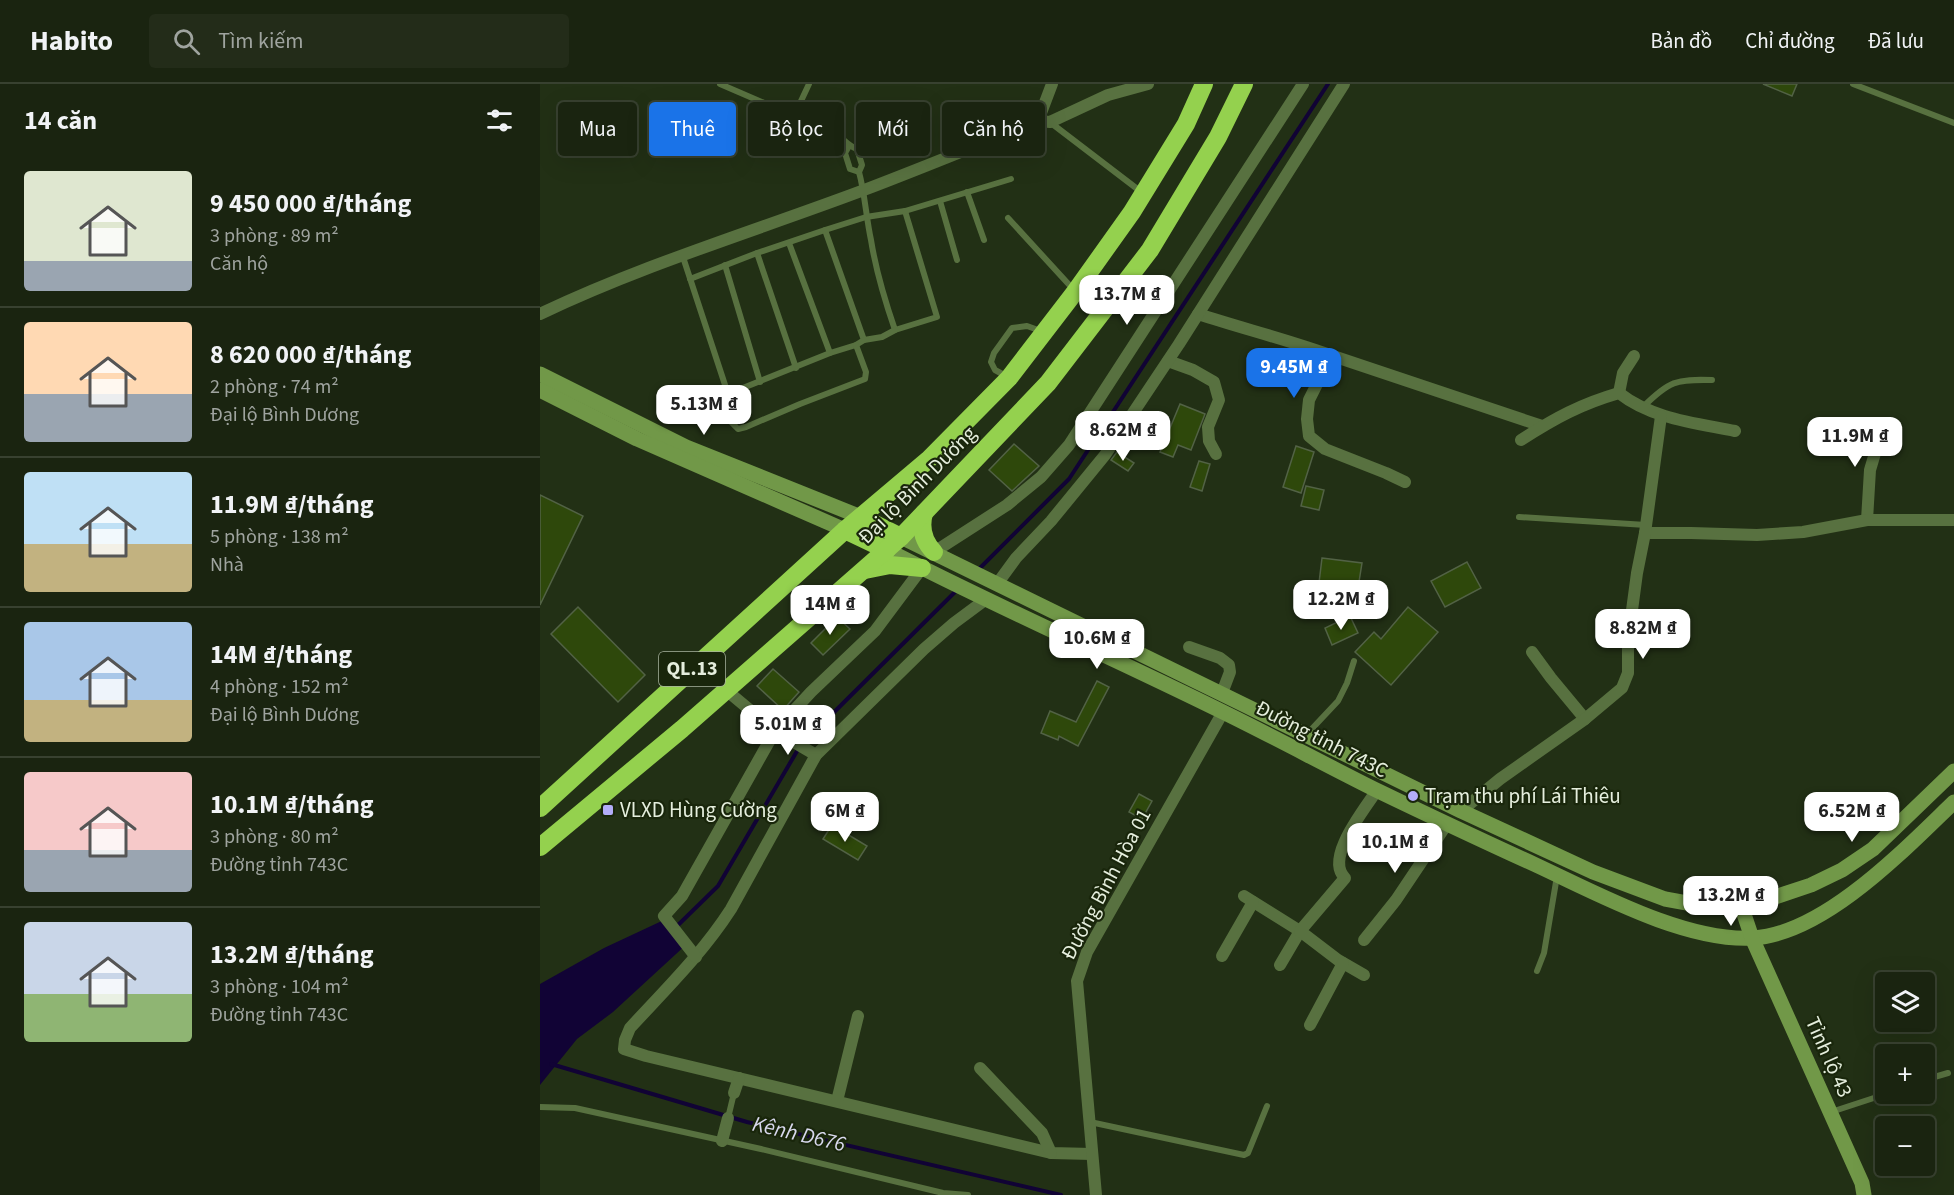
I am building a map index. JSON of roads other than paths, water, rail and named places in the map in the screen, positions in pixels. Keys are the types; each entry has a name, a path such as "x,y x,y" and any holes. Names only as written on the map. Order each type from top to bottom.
{"highway":[{"name":"Đại lộ Bình Dương","path":"540,808 845,530 928,460 1009,378 1075,292 1132,212 1186,123 1204,84"},
{"name":"Đại lộ Bình Dương","path":"540,847 887,550 1048,383 1150,250 1218,137 1244,84"},
{"path":"924,513 922,532 934,552"},
{"path":"861,517 901,537"},
{"path":"845,530 887,550"},
{"path":"863,570 890,565 922,568"}],"main road":[{"path":"540,374 686,447 861,517"},
{"path":"540,390 637,439 845,530"},
{"name":"Đường tỉnh 743C","path":"901,537 1461,811 1593,872 1665,899 1698,905 1731,907 1811,885 1842,870 1873,849 1954,771"},
{"name":"Đường tỉnh 743C","path":"887,550 985,600 1222,712 1447,824 1677,927 1718,937 1752,938 1781,934 1821,915 1886,867 1954,802"},
{"path":"1222,712 1226,695"},
{"name":"Tỉnh lộ 43","path":"1741,904 1752,938 1862,1183 1864,1195"}],"street":[{"path":"1045,116 1052,84"},
{"path":"1045,121 1108,95 1148,84"},
{"path":"934,552 1007,506 1041,477 1069,445 1303,84"},
{"path":"997,584 1016,558 1051,521 1105,455 1168,361 1344,84"},
{"path":"540,314 584,293 682,254 953,156"},
{"path":"1198,314 1299,344 1542,426"},
{"path":"1328,354 1321,376 1309,400 1307,419 1309,436 1325,449 1404,482"},
{"path":"1620,393 1623,373 1634,356"},
{"path":"1168,361 1193,370 1214,382 1219,400 1208,427 1209,441 1216,454"},
{"path":"1521,440 1557,417 1592,401 1620,393"},
{"path":"1620,393 1633,404 1661,416 1735,431"},
{"path":"1461,811 1500,779 1586,719 1622,688 1628,674 1628,640 1661,416"},
{"path":"1867,520 1870,470 1884,423"},
{"path":"1646,529 1757,535 1803,532 1867,520 1954,520"},
{"path":"696,957 664,916 682,896 775,731 811,692 875,631 922,568"},
{"path":"985,600 924,649 816,755 716,933 630,1028 624,1049 1051,1153 1093,1160"},
{"path":"1189,647 1220,658 1229,665 1226,695"},
{"path":"1532,651 1551,678 1586,719"},
{"path":"726,690 775,731 816,755"},
{"name":"Đường Bình Hòa 01","path":"1096,1195 1077,981 1087,952 1222,712"},
{"path":"1280,964 1300,932 1345,878 1339,869 1339,854 1348,835 1377,790"},
{"path":"1364,940 1396,900 1447,824"},
{"path":"1222,956 1249,899 1364,975"},
{"path":"1310,1025 1343,963"},
{"path":"837,1101 858,1016"},
{"path":"980,1068 1042,1133 1051,1153"},
{"path":"734,1093 739,1078"},
{"path":"722,1141 728,1118"}],"lane":[{"path":"720,84 762,102"},
{"path":"801,102 809,84"},
{"path":"1853,84 1954,123"},
{"path":"1045,122 1143,194"},
{"path":"844,139 849,146 857,149 862,165 859,172 864,190 866,217 886,304 895,330"},
{"path":"849,146 845,153 850,169 859,172"},
{"path":"690,279 757,253 866,217 905,211 1011,179"},
{"path":"967,192 984,240"},
{"path":"940,201 957,260"},
{"path":"728,394 864,340 882,337 895,330 937,317 905,211"},
{"path":"1008,218 1075,292"},
{"path":"825,230 864,340"},
{"path":"789,243 830,353"},
{"path":"757,253 796,368"},
{"path":"682,254 728,394 732,423 738,429 865,380 866,372 856,345"},
{"path":"725,265 760,382"},
{"path":"1009,378 995,370 992,362 994,353 1012,328 1027,326 1045,332"},
{"path":"1643,408 1670,384 1689,379 1712,380"},
{"path":"1519,517 1646,529"},
{"path":"1307,734 1338,700 1347,683 1354,661"},
{"path":"1537,971 1544,953 1557,875"},
{"path":"1935,1077 1948,1073"},
{"path":"728,1118 734,1093"},
{"path":"1831,1112 1875,1098"},
{"path":"1090,1122 1244,1155 1248,1153 1267,1106"},
{"path":"540,1107 575,1108 722,1141 932,1193 968,1195"}],"waterway":[{"path":"977,571 1069,479 1328,84"},
{"path":"675,928 718,886 800,746 956,591"},
{"name":"Kênh D676","path":"551,1064 747,1122 1061,1195"}],"place":[{"name":"Trạm thu phí Lái Thiêu","path":"1413,796"},
{"name":"VLXD Hùng Cường","path":"608,810"}]}
